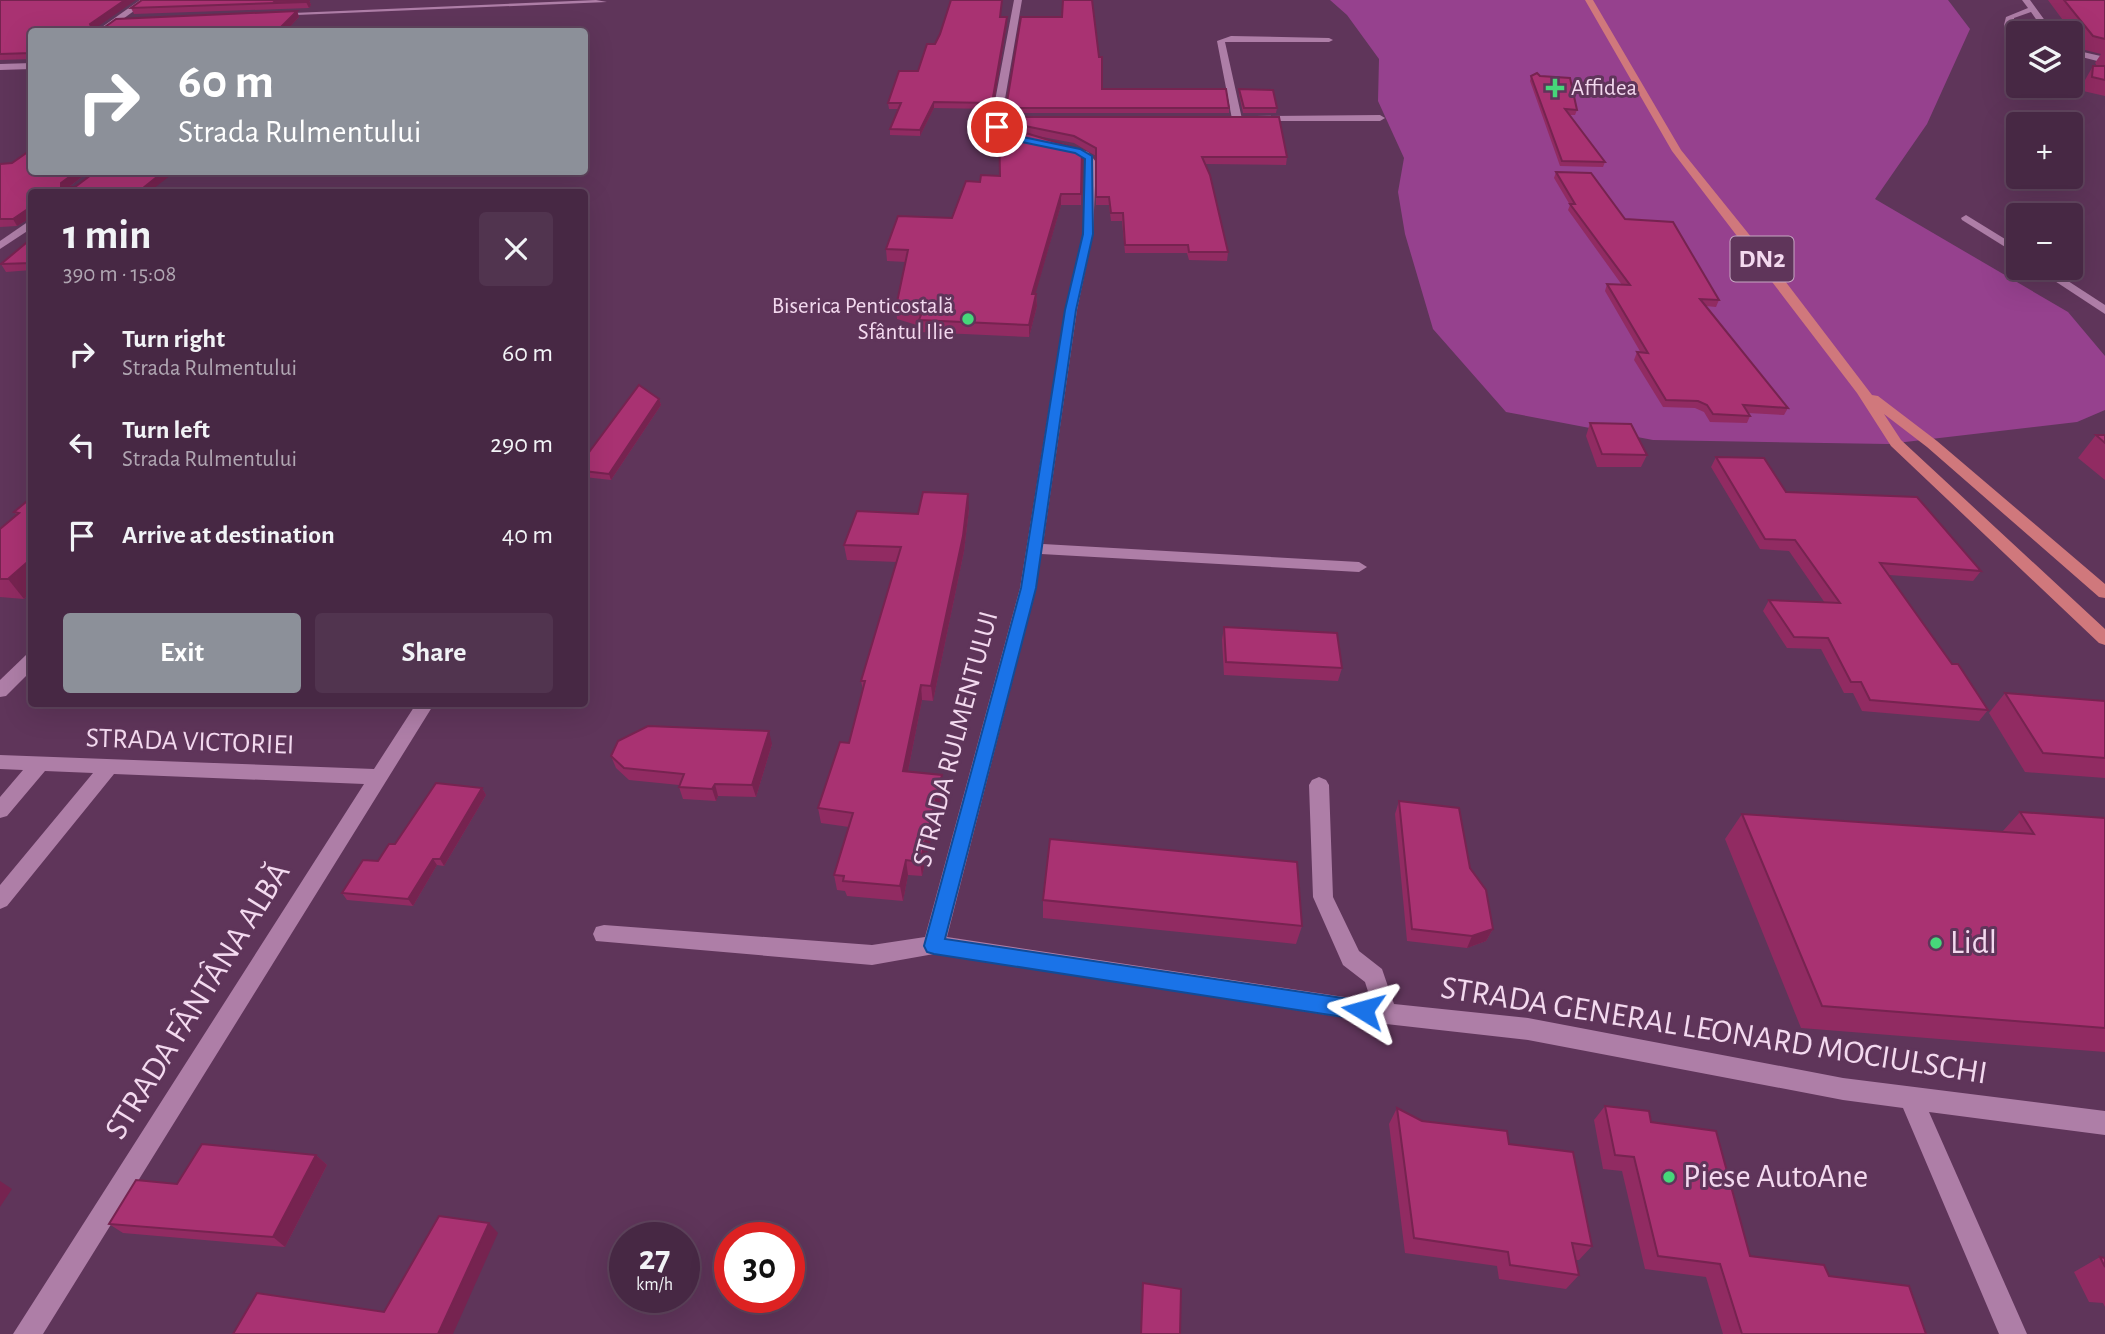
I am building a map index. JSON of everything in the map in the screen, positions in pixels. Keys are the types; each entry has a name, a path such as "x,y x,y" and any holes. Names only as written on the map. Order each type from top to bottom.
{"main road":[{"name":"DN2","path":"1589,0 1677,151 1862,391 1896,443 2105,639"},
{"name":"DN2","path":"1862,391 1932,444 2105,593"}],"street":[{"path":"105,28 145,0"},
{"name":"STRADA RULMENTULUI","path":"934,946 1028,588 1032,548 1071,310 1088,234 1091,162 1077,150 1000,131 1018,0"},
{"path":"2026,0 2041,21"},
{"path":"269,15 603,2"},
{"path":"2008,21 2010,17 2032,9"},
{"path":"116,20 130,20"},
{"path":"1237,118 1221,41 1329,40"},
{"path":"2083,54 2105,60"},
{"path":"0,67 28,66"},
{"path":"1223,118 1380,118"},
{"path":"1966,218 2006,244"},
{"path":"0,246 28,225"},
{"path":"2059,280 2105,310"},
{"path":"1032,548 1359,567"},
{"path":"0,691 28,663"},
{"name":"STRADA FÂNTÂNA ALBĂ","path":"27,1334 423,707"},
{"name":"STRADA VICTORIEI","path":"0,762 379,777"},
{"path":"0,810 39,765"},
{"path":"0,900 109,767"},
{"path":"1319,785 1323,897 1351,958 1374,976 1386,1014"},
{"name":"STRADA GENERAL LEONARD MOCIULSCHI","path":"604,934 872,955 934,946 1386,1014 1528,1030 1843,1089 2105,1123"},
{"path":"1912,1099 2013,1334"}],"shaded area":[{"path":"1330,0 1948,0 1970,29 1927,124 1875,199 2006,276 2006,280 2013,280 2068,312 2105,356 2105,410 2077,422 1888,444 1653,440 1506,412 1433,329 1405,234 1398,192 1404,158 1378,101 1379,59 1347,15"}],"building":[{"path":"0,0 125,0 90,24 92,28 28,28 28,53 0,54"},
{"path":"142,0 275,1 309,0 131,8"},
{"path":"951,0 1002,0 1000,17 1007,17 992,103 934,102 920,130 890,129 901,103 888,103 899,71 918,71 927,44 935,44 940,34"},
{"path":"1063,0 1092,0 1099,57 1102,57 1102,89 1226,89 1229,108 1006,108 1021,17 1062,17"},
{"path":"2064,0 2105,0 2105,39 2093,36"},
{"path":"297,11 280,28 103,28 116,19"},
{"path":"2093,66 2105,66 2105,80 2092,77"},
{"path":"1537,73 1540,76 1570,78 1577,110 1565,109 1605,162 1562,161 1531,76"},
{"path":"1239,89 1273,90 1277,108 1244,108"},
{"path":"1005,117 1279,117 1287,157 1202,157 1210,175 1228,252 1189,252 1188,245 1125,245 1123,213 1111,213 1109,197 1096,197 1096,148 1074,136 1025,126"},
{"path":"999,125 1082,150 1081,194 1061,194 1032,294 1036,294 1029,325 919,320 921,315 896,307 908,250 886,249 898,216 952,218 966,181 980,182 981,175 1000,176"},
{"path":"28,152 28,175 72,175 61,183 61,187 75,187 91,175 159,175 142,189 28,189 28,209 13,219 0,219 0,164 12,163"},
{"path":"1556,172 1591,173 1625,219 1673,222 1719,300 1700,299 1788,408 1743,405 1750,416 1713,414 1707,405 1698,401 1666,400 1637,352 1648,353 1607,284 1630,285 1570,204 1575,204"},
{"path":"28,241 28,263 1,264"},
{"path":"639,385 659,399 609,474 588,471 588,454"},
{"path":"1590,423 1631,424 1647,455 1602,454"},
{"path":"2096,435 2105,435 2105,443"},
{"path":"1716,457 1764,458 1786,492 1917,497 1981,571 1880,563 1952,664 1958,664 1988,710 1870,700 1861,682 1851,682 1828,638 1794,637 1769,600 1840,603 1795,540 1765,539"},
{"path":"923,492 968,494 963,536 931,686 921,685 903,771 942,775 920,862 906,860 900,886 843,881 844,876 834,875 853,813 818,808 840,742 849,743 865,681 861,681 901,547 844,545 857,511 918,514"},
{"path":"28,500 28,562 8,579 0,579 0,529 19,513 14,512"},
{"path":"1224,627 1337,633 1342,668 1226,662"},
{"path":"2005,693 2105,701 2105,758 2043,753"},
{"path":"648,726 769,731 752,785 715,784 712,789 679,787 684,774 624,768 611,756 618,741"},
{"path":"436,783 482,788 440,859 433,859 408,899 342,893 363,860 378,861 389,844 395,844"},
{"path":"1399,801 1459,808 1470,868 1486,890 1493,929 1472,936 1412,929"},
{"name":"Lidl","path":"2020,812 2105,818 2105,1028 1822,1006 1742,814 2034,834"},
{"path":"1050,839 1297,862 1302,926 1043,900"},
{"path":"1605,1106 1649,1111 1651,1122 1716,1131 1750,1256 1824,1265 1829,1276 1909,1286 1926,1334 1742,1334 1720,1264 1658,1256 1634,1157 1615,1155"},
{"path":"1397,1108 1422,1121 1507,1131 1509,1144 1573,1152 1592,1246 1572,1243 1579,1275 1510,1265 1508,1252 1414,1238"},
{"path":"202,1144 316,1155 273,1237 109,1224 136,1180 177,1184"},
{"path":"439,1216 489,1223 438,1334 233,1334 257,1293 384,1312"},
{"path":"1143,1283 1181,1289 1180,1334 1141,1334"}],"place":[{"name":"Affidea","path":"1555,88"},
{"name":"Biserica Penticostală Sfântul Ilie","path":"968,319"},
{"name":"Lidl","path":"1936,943"},
{"name":"Piese AutoAne","path":"1669,1177"}],"route":[{"path":"997,127 1000,131 1020,139 1077,150 1089,158 1088,234 1071,310 1032,548 1028,588 934,946 1363,1010"}]}
